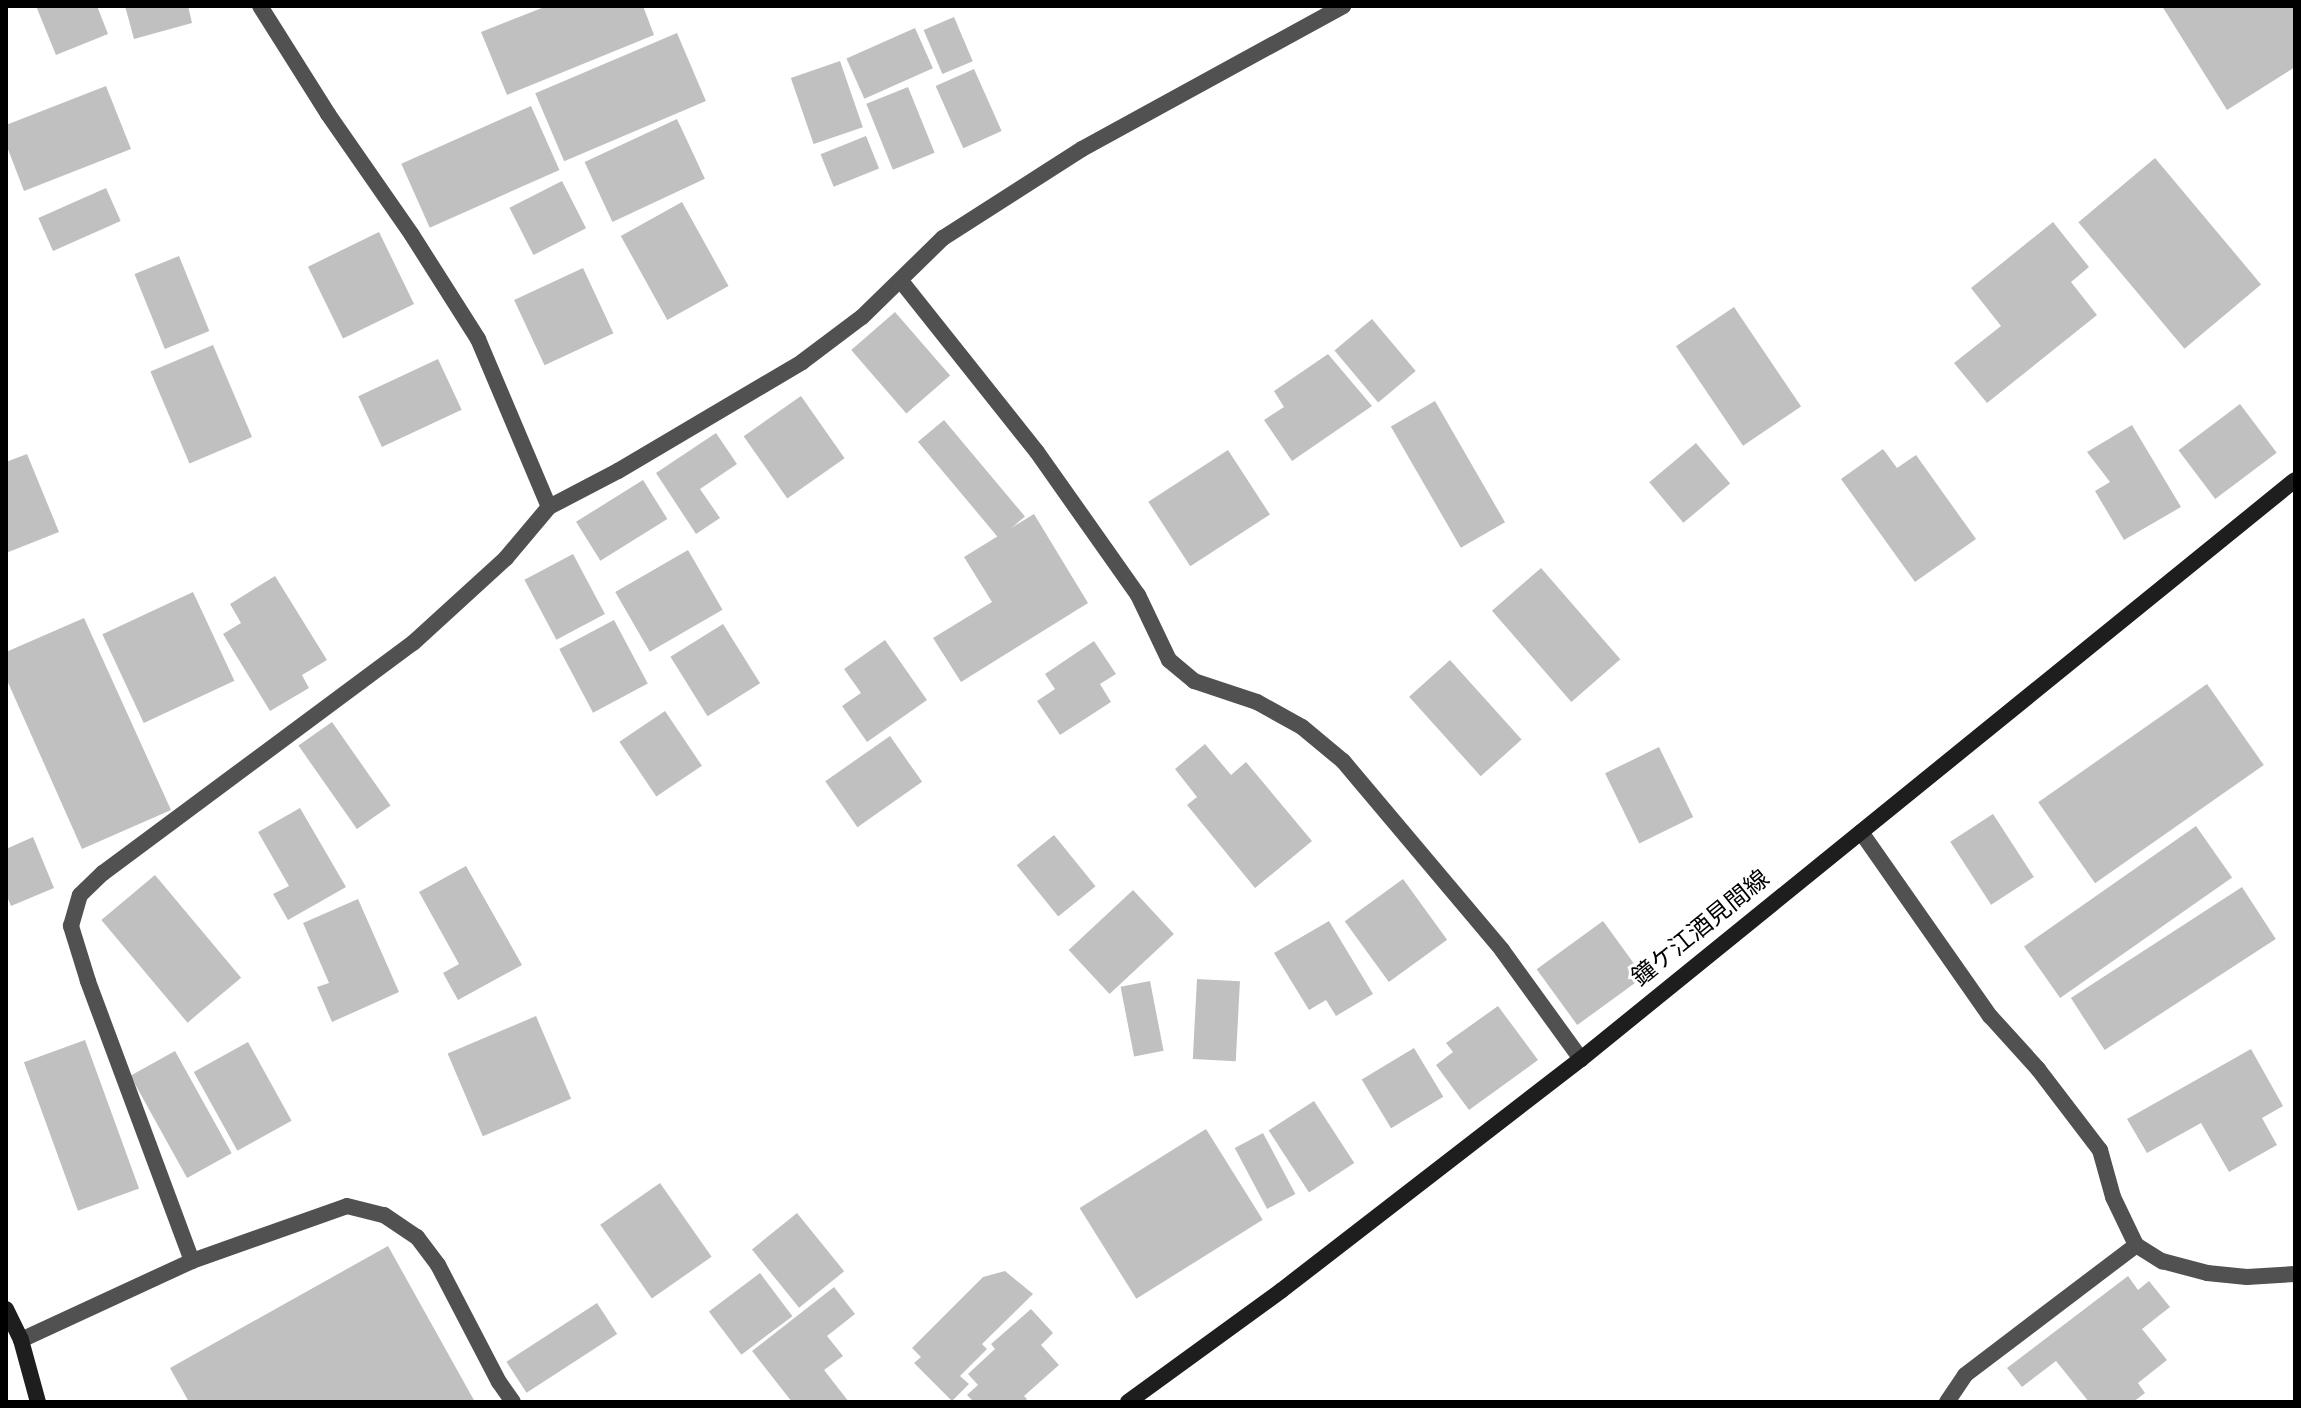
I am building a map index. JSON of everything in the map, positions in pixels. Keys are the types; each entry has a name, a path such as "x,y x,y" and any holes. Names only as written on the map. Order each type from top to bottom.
{"main road":[{"name":"鐘ケ江酒見間線","path":"1128,1402 1282,1290 1581,1059 2295,480"},
{"path":"6,1309 21,1340 38,1402"}],"street":[{"path":"260,6 478,339 549,507"},
{"path":"192,1261 71,926 80,895 103,873 413,643 506,558 549,507 618,471 802,362 862,317 943,238 1082,149 1343,6"},
{"path":"901,281 1037,452 1138,595 1169,660 1194,681 1257,702 1302,727 1343,761 1502,950 1581,1059"},
{"path":"1861,832 1990,1016 2064,1102 2100,1150 2113,1197 2136,1245 2162,1261 2207,1273 2247,1277 2295,1274"},
{"path":"21,1340 192,1261 347,1206 384,1215 417,1237 438,1265 499,1382 513,1402"},
{"path":"1947,1402 1965,1375 2136,1245"}],"building":[{"path":"36,6 97,6 108,34 56,55"},
{"path":"125,6 188,6 192,23 134,39"},
{"path":"547,6 643,6 654,35 507,95 481,32"},
{"path":"2162,6 2295,6 2295,67 2227,110"},
{"path":"954,17 973,61 942,74 924,30"},
{"path":"915,28 933,68 864,99 846,59"},
{"path":"677,33 706,101 564,161 535,93"},
{"path":"840,61 863,127 814,144 791,78"},
{"path":"974,69 1002,131 963,148 936,86"},
{"path":"106,86 131,149 24,191 6,144 6,125"},
{"path":"908,87 935,153 893,170 866,104"},
{"path":"531,106 559,170 430,228 401,164"},
{"path":"677,119 705,179 612,222 585,162"},
{"path":"866,136 879,168 834,187 821,154"},
{"path":"2155,158 2261,284 2184,349 2078,222"},
{"path":"562,181 586,228 533,255 509,208"},
{"path":"106,188 121,221 53,251 38,218"},
{"path":"682,202 729,286 667,320 621,236"},
{"path":"2053,222 2089,267 2071,282 2097,315 1987,403 1954,363 2001,326 1971,288"},
{"path":"379,232 414,304 343,339 308,267"},
{"path":"179,256 209,331 165,349 134,274"},
{"path":"583,268 613,333 545,365 514,300"},
{"path":"1734,307 1801,406 1743,446 1676,346"},
{"path":"895,312 950,375 906,413 851,350"},
{"path":"1372,319 1416,371 1378,403 1334,350"},
{"path":"213,345 252,437 189,464 150,372"},
{"path":"1328,354 1372,406 1292,461 1264,420 1284,407 1274,391"},
{"path":"438,359 462,410 382,447 358,396"},
{"path":"801,396 845,458 787,498 744,436"},
{"path":"1435,401 1505,522 1461,548 1391,426"},
{"path":"2240,404 2277,453 2215,499 2179,450"},
{"path":"944,420 1025,517 999,538 918,442"},
{"path":"2132,425 2181,507 2124,540 2095,491 2110,482 2087,452"},
{"path":"716,433 737,464 700,489 720,518 696,534 656,473"},
{"path":"1696,443 1730,484 1683,523 1649,482"},
{"path":"1883,449 1897,468 1916,455 1976,539 1915,582 1841,479"},
{"path":"1228,450 1270,515 1190,566 1148,502"},
{"path":"27,454 59,532 6,553 6,462"},
{"path":"643,480 667,519 600,561 576,522"},
{"path":"1034,514 1088,603 961,682 933,638 992,602 964,557"},
{"path":"688,550 722,610 650,652 615,592"},
{"path":"573,554 605,614 556,640 524,580"},
{"path":"1541,568 1620,659 1571,702 1492,611"},
{"path":"275,576 327,660 302,675 309,688 270,711 223,634 241,623 230,604"},
{"path":"193,592 234,681 144,723 102,634"},
{"path":"84,618 171,810 82,849 6,678 6,652"},
{"path":"614,620 648,684 593,713 559,649"},
{"path":"723,624 760,683 708,716 670,657"},
{"path":"885,640 927,700 867,742 842,706 861,693 844,669"},
{"path":"1094,641 1116,674 1100,684 1111,702 1060,735 1037,701 1055,689 1045,674"},
{"path":"1450,660 1522,740 1481,776 1409,697"},
{"path":"2207,684 2264,765 2095,883 2038,802"},
{"path":"665,711 702,766 656,796 619,742"},
{"path":"332,722 391,806 357,829 298,746"},
{"path":"890,736 922,782 857,827 825,781"},
{"path":"1205,744 1231,775 1246,762 1312,841 1255,888 1187,805 1197,797 1175,769"},
{"path":"1659,747 1693,817 1639,843 1605,773"},
{"path":"300,808 346,887 288,920 273,894 289,886 258,832"},
{"path":"1993,814 2034,877 1991,905 1950,842"},
{"path":"2196,826 2232,878 2060,998 2024,946"},
{"path":"1054,835 1096,886 1058,916 1017,865"},
{"path":"33,837 54,888 11,906 6,894 6,849"},
{"path":"466,866 522,965 458,1000 443,973 459,964 419,892"},
{"path":"155,875 241,978 188,1023 101,920"},
{"path":"1403,879 1447,940 1389,982 1345,921"},
{"path":"2242,887 2276,939 2105,1050 2071,998"},
{"path":"1133,890 1174,934 1110,994 1069,950"},
{"path":"358,899 399,992 332,1022 317,987 329,983 303,923"},
{"path":"1329,921 1373,994 1336,1016 1326,1000 1309,1010 1274,953"},
{"path":"1603,921 1644,977 1577,1025 1537,969"},
{"path":"1197,979 1240,981 1236,1061 1193,1059"},
{"path":"1150,981 1164,1051 1134,1056 1121,987"},
{"path":"1498,1006 1538,1060 1469,1110 1436,1065 1453,1052 1446,1043"},
{"path":"536,1016 571,1099 483,1136 448,1054"},
{"path":"85,1040 139,1188 78,1211 24,1062"},
{"path":"248,1042 292,1121 237,1151 194,1072"},
{"path":"1414,1048 1443,1097 1391,1128 1362,1079"},
{"path":"2251,1049 2283,1106 2262,1118 2277,1145 2229,1172 2201,1123 2147,1153 2127,1119"},
{"path":"175,1051 232,1153 187,1178 130,1076"},
{"path":"1314,1101 1354,1163 1309,1192 1269,1130"},
{"path":"1206,1129 1263,1220 1136,1299 1080,1208"},
{"path":"1263,1133 1295,1194 1267,1209 1235,1148"},
{"path":"660,1183 712,1257 652,1299 600,1225"},
{"path":"797,1213 844,1271 799,1308 752,1250"},
{"path":"388,1246 475,1402 189,1402 170,1368"},
{"path":"1005,1271 1033,1294 982,1344 987,1349 960,1376 969,1384 952,1401 914,1363 921,1357 912,1348 983,1277"},
{"path":"760,1273 792,1316 741,1355 709,1312"},
{"path":"2128,1276 2138,1290 2149,1281 2170,1307 2142,1329 2167,1360 2138,1383 2145,1393 2133,1402 2089,1402 2056,1361 2022,1387 2007,1368"},
{"path":"834,1287 855,1314 827,1336 843,1356 824,1370 849,1402 792,1402 752,1351"},
{"path":"597,1303 617,1334 527,1393 506,1362"},
{"path":"1031,1309 1053,1333 1041,1345 1059,1365 1024,1396 1027,1399 1024,1402 974,1402 967,1395 978,1385 968,1374 995,1349 991,1344"}]}
